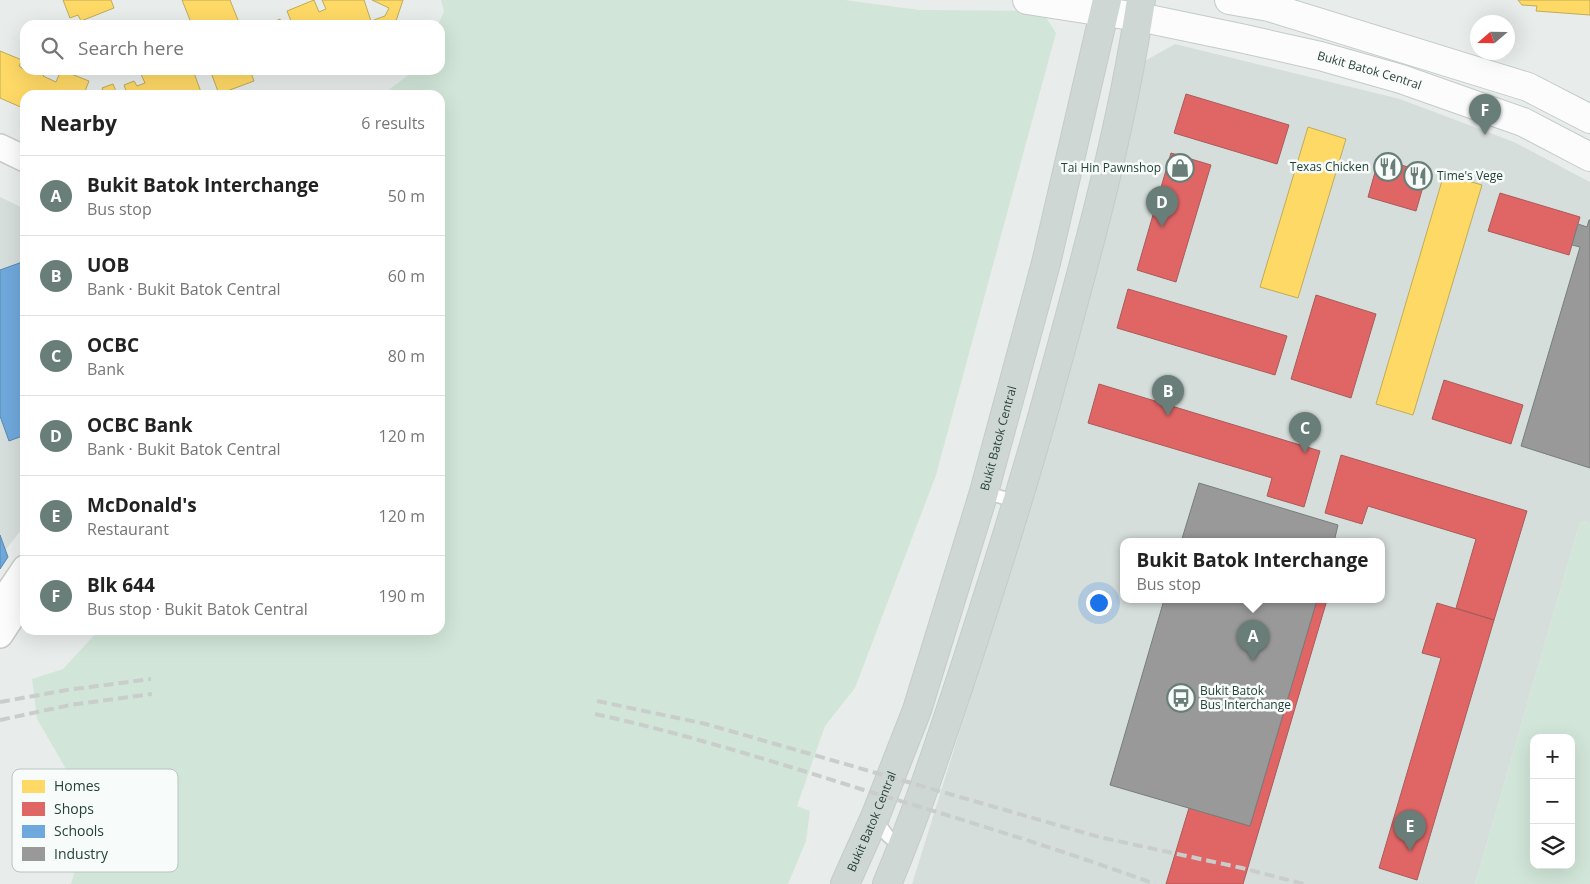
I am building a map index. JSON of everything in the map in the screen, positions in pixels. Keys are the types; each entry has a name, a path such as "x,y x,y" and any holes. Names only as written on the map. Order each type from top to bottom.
{"main road":[{"path":"1027,0 1106,6"},
{"path":"1229,0 1269,7 1528,87 1590,119"},
{"name":"Bukit Batok Central","path":"845,884 875,818 917,710 984,492 1046,264 1106,6 1140,8 1401,78 1523,122 1590,157"},
{"path":"887,884 902,848 940,741 1018,502 1066,333 1112,155 1136,40 1140,8"}],"street":[{"path":"0,147 20,157"},
{"path":"0,165 20,175"},
{"path":"0,606 20,576"},
{"path":"0,635 20,605"}],"lane":[{"path":"984,492 1018,502"},
{"path":"875,818 887,835 902,848"}],"shaded area":[{"path":"1175,44 1400,99 1514,142 1590,182 1590,523 1580,522 1475,884 912,884 1039,477 1143,62"},
{"path":"0,197 20,207 20,531 0,557"}],"green space":[{"path":"441,0 845,0 919,10 1042,11 1056,33 936,475 855,688 825,726 797,806 810,811 806,841 788,884 71,884 75,872 178,872 178,769 66,769 37,719 32,679 63,669 94,635 445,635 445,90 389,90 408,75 445,75 445,20 440,20 444,11"},
{"path":"1580,522 1590,523 1590,884 1475,884"}],"building: Homes":[{"path":"63,0 111,0 114,8 84,20 80,20 78,15 70,18"},
{"path":"182,0 230,0 238,20 190,20"},
{"path":"314,0 319,12 326,9 322,0 364,0 371,20 291,20 287,11"},
{"path":"372,0 403,0 396,20 374,20 385,16 389,8"},
{"path":"1518,0 1590,0 1590,15 1536,11 1537,6 1522,5"},
{"path":"0,51 20,59 20,75 44,75 56,82 59,75 74,75 89,81 86,90 20,90 20,107 0,98"},
{"path":"141,75 195,75 200,90 126,90 124,85 134,81 137,86 145,83"},
{"path":"212,75 252,75 254,81 230,90 218,90"},
{"path":"113,84 115,90 103,90 102,88"},
{"path":"1308,127 1346,139 1298,298 1260,287"},
{"path":"1444,174 1482,185 1413,415 1376,404"}],"building: Shops":[{"path":"1186,94 1289,125 1277,164 1174,133"},
{"path":"1171,153 1211,165 1176,282 1137,270"},
{"path":"1379,158 1427,173 1416,211 1368,197"},
{"path":"1500,193 1580,217 1569,255 1488,231"},
{"path":"1128,289 1287,336 1275,375 1117,328"},
{"path":"1316,295 1376,314 1351,398 1291,379"},
{"path":"1444,380 1523,405 1511,444 1432,419"},
{"path":"1099,384 1320,451 1304,507 1267,496 1272,478 1088,423"},
{"path":"1341,455 1527,511 1494,620 1456,608 1476,539 1368,506 1362,524 1325,513"},
{"path":"1316,603 1326,603 1243,884 1166,884 1189,808 1250,826"},
{"path":"1437,603 1494,620 1417,880 1379,868 1441,658 1422,653"}],"building: Schools":[{"path":"20,263 20,437 9,441 0,416 0,270"},
{"path":"0,535 8,557 0,569"}],"building: Industry":[{"path":"1589,220 1590,468 1521,446 1580,247 1572,245 1578,224 1587,227"},
{"path":"1199,483 1338,525 1335,538 1182,538"},
{"path":"1163,603 1316,603 1250,826 1110,785"}],"railway":[{"path":"0,702 67,690 151,679"},
{"path":"0,720 70,705 152,694"},
{"path":"597,701 706,724 1099,837 1242,868 1304,884"},
{"path":"595,714 697,739 764,759 1010,835 1155,884"}],"place":[{"name":"Blk 644","path":"1485,135"},
{"name":"Texas Chicken","path":"1388,167"},
{"name":"Tai Hin Pawnshop","path":"1180,168"},
{"name":"Time's Vege","path":"1418,176"},
{"name":"OCBC Bank","path":"1162,227"},
{"name":"UOB","path":"1168,416"},
{"name":"OCBC","path":"1305,453"},
{"name":"Bukit Batok Interchange","path":"1253,661"},
{"name":"Bukit Batok Bus Interchange","path":"1181,698"},
{"name":"McDonald's","path":"1410,851"}]}
